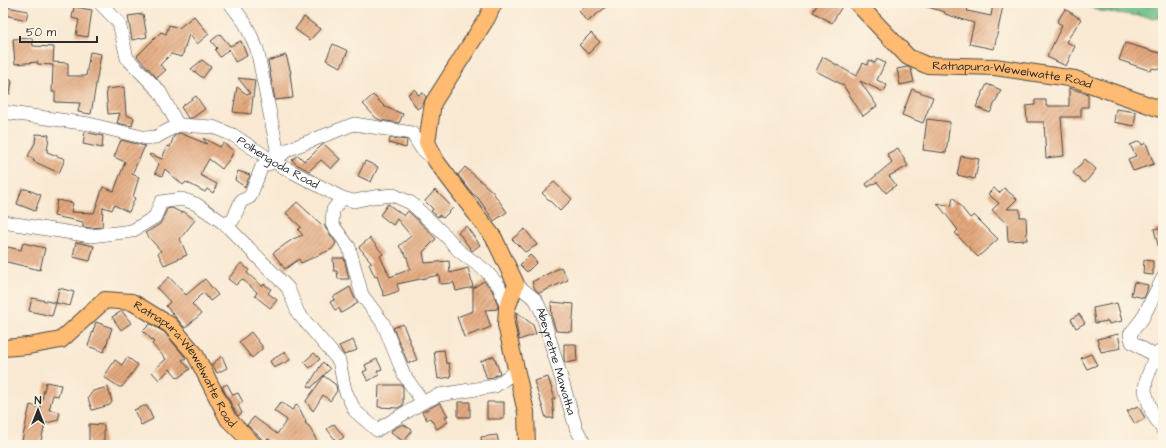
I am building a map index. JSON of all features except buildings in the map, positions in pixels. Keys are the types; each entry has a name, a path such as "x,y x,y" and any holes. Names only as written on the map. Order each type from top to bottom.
{"main road":[{"path":"494,3 487,18 433,103 427,142 436,161 494,238 516,284 507,308 506,325 526,412 527,445"},
{"name":"Ratnapura-Wewelwatte Road","path":"857,3 908,57 926,65 995,68 1075,78 1163,110"},
{"name":"Ratnapura-Wewelwatte Road","path":"3,348 28,346 61,340 105,300 132,302 170,325 195,354 228,419 254,445"}],"street":[{"path":"3,112 89,124 146,138 156,137 178,125 160,92 127,58 120,23 100,3"},
{"path":"230,3 245,23 257,49 277,149 274,162"},
{"path":"225,224 233,220 241,201 250,197 262,166 274,162 287,150 354,124 412,133 421,148 436,161"},
{"name":"Polhengoda Road","path":"178,125 213,127 233,135 274,162 342,198 354,201 393,195 411,203 446,236 458,250 486,271 499,286 507,308"},
{"path":"342,198 333,210 332,224 349,246 362,295 383,322 404,375 423,402"},
{"path":"3,222 91,236 132,231 155,217 161,202 182,199 196,204 225,224 288,288 298,313 338,360 345,390 355,411 377,430 423,402 439,395 495,386 516,371"},
{"path":"1163,278 1142,320 1130,334 1132,342 1159,353 1146,381 1145,391 1152,413 1163,430"},
{"name":"Abeyretne Mawatha","path":"516,284 536,300 542,313 576,428 585,445"}],"green space":[{"path":"1077,3 1163,3 1163,19 1100,11"}]}
